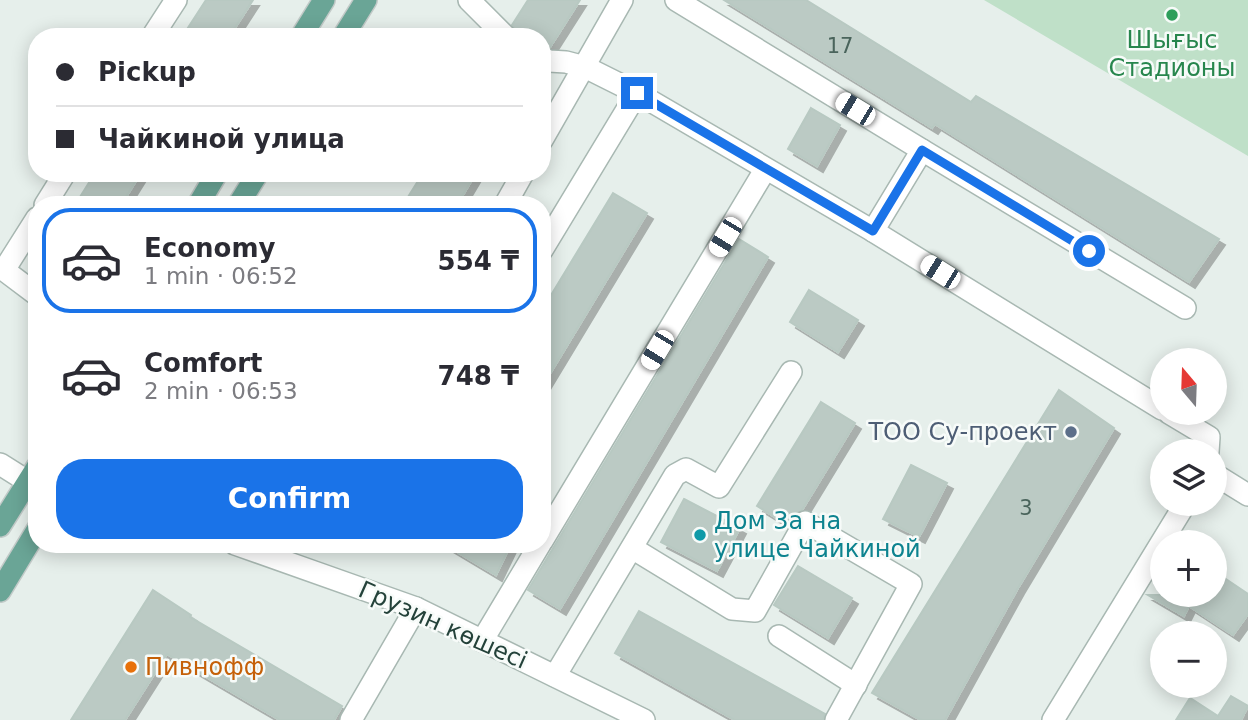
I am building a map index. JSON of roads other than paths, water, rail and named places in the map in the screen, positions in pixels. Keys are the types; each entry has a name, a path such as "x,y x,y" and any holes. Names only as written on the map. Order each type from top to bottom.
{"main road":[{"path":"307,28 324,0"},
{"path":"349,28 366,0"},
{"path":"0,526 28,482"},
{"path":"0,591 28,545"}],"street":[{"path":"158,28 176,0"},
{"path":"469,0 497,28"},
{"path":"551,125 622,0"},
{"path":"676,0 1185,309"},
{"path":"551,61 585,67 637,93 873,231 1150,401"},
{"path":"551,235 637,93"},
{"path":"873,231 922,150"},
{"path":"551,524 765,170"},
{"path":"28,232 4,270 28,288"},
{"path":"555,676 676,475 686,469 719,487 791,372"},
{"path":"1189,425 1209,439"},
{"path":"0,464 28,471"},
{"path":"1227,482 1248,495"},
{"path":"1053,720 1178,516"},
{"path":"632,548 732,609 755,611 805,522 911,584 836,720"},
{"name":"Грузин көшесі","path":"260,553 416,608 644,720"},
{"path":"482,640 534,553"},
{"path":"351,720 416,608"},
{"path":"779,636 856,685"}],"place":[{"name":"Шығыс Стадионы","path":"1172,15"},
{"name":"ТОО Су-проект","path":"1071,432"},
{"name":"Дом 3а на улице Чайкиной","path":"700,535"},
{"name":"Пивнофф","path":"131,667"}]}
